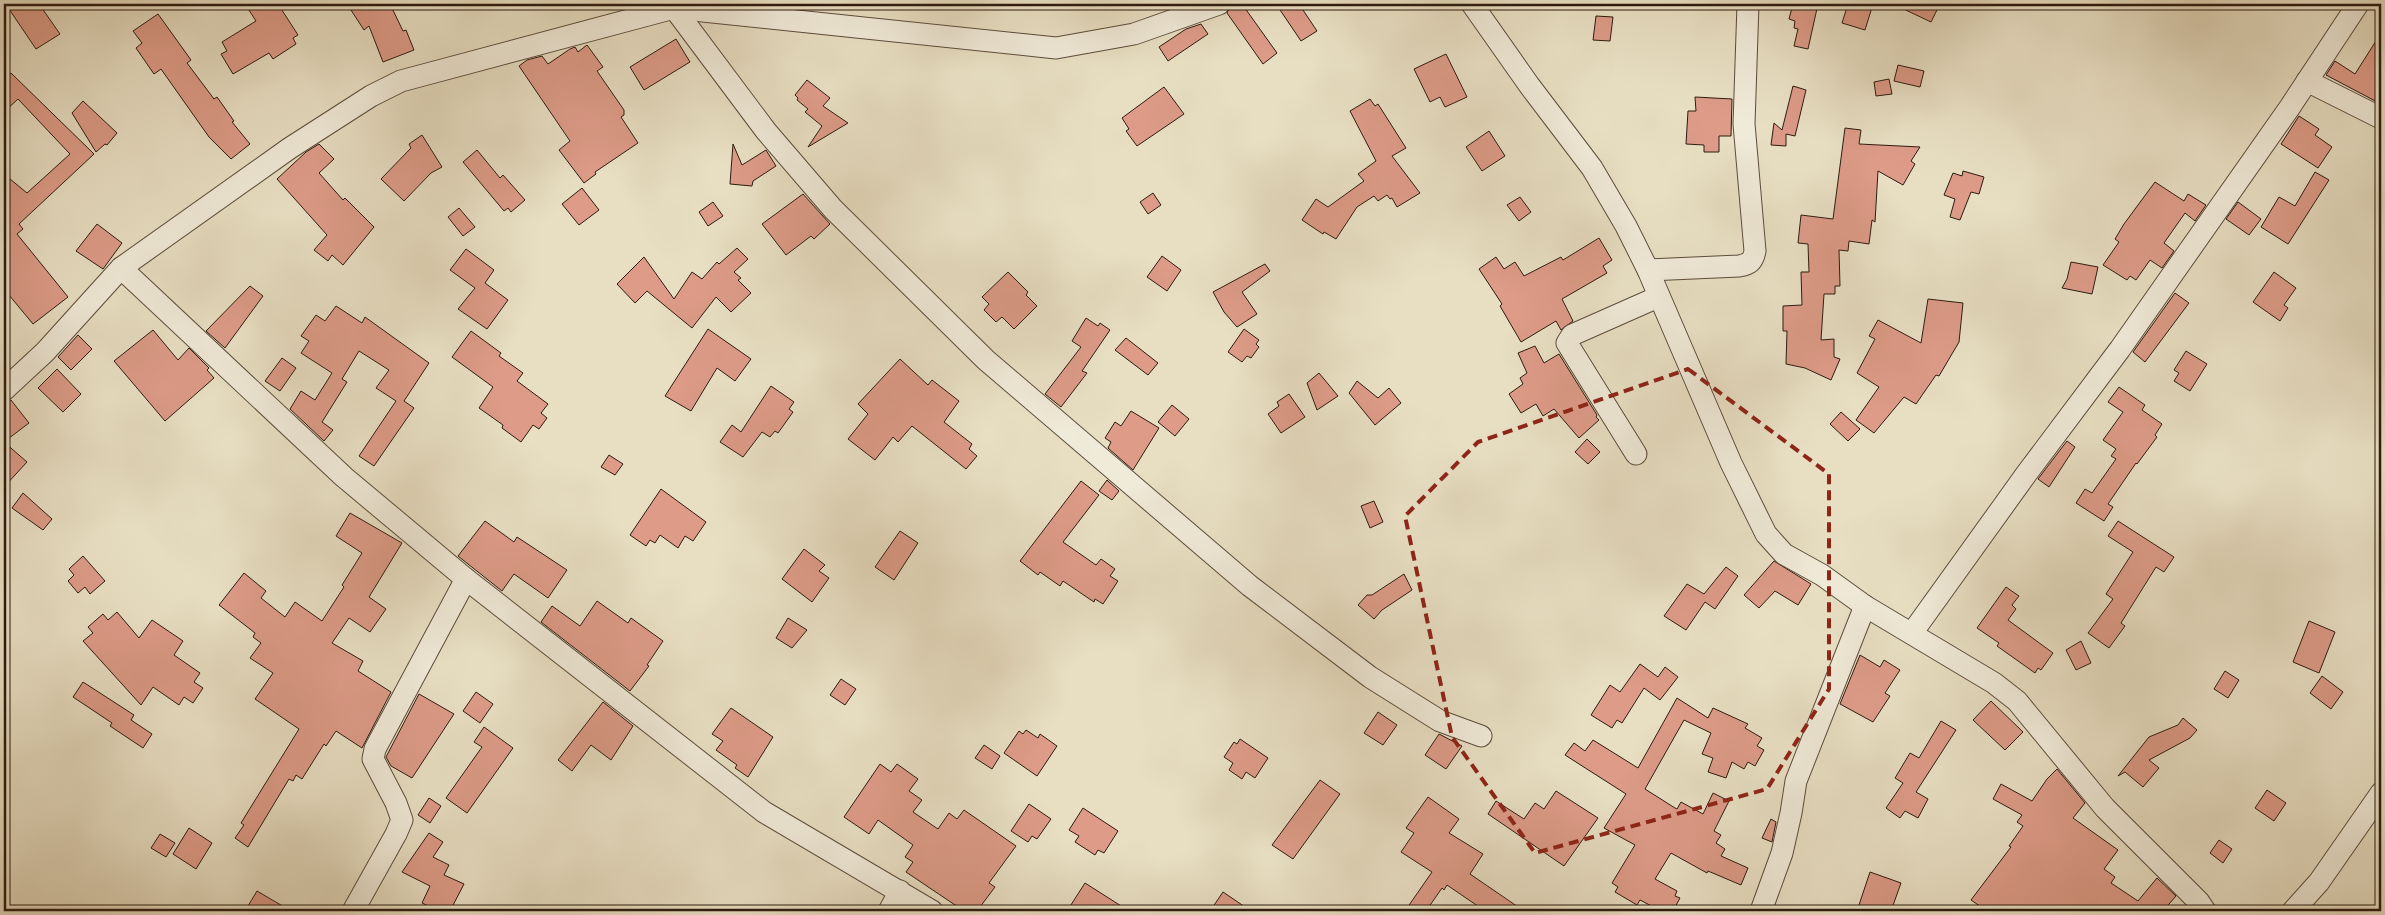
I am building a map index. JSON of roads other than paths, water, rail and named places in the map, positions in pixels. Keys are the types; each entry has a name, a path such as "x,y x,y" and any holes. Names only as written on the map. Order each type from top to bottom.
{"street":[{"path":"4,390 45,352 121,268 290,148 371,96 401,81 662,8 1056,48 1134,34 1218,4"},
{"path":"1472,4 1529,85 1592,168 1626,226 1648,270 1731,463 1766,534 1784,554 1822,575 1865,606 1994,683 2017,701 2106,808 2205,911"},
{"path":"1648,270 1739,266 1748,264 1754,259 1755,251 1744,124 1748,4"},
{"path":"1912,633 2027,473 2120,350 2307,81 2358,4"},
{"path":"662,8 833,209 986,360 1250,586 1363,672 1440,721 1481,736"},
{"path":"2307,81 2381,118"},
{"path":"121,268 344,477 466,579 764,812 932,911"},
{"path":"1636,454 1567,343 1572,335 1658,297"},
{"path":"353,911 402,820 396,803 373,759 375,749 466,579"},
{"path":"1761,911 1782,853 1792,813 1796,781 1865,606"},
{"path":"2293,911 2319,882 2381,793"},
{"path":"889,911 900,891"}]}
